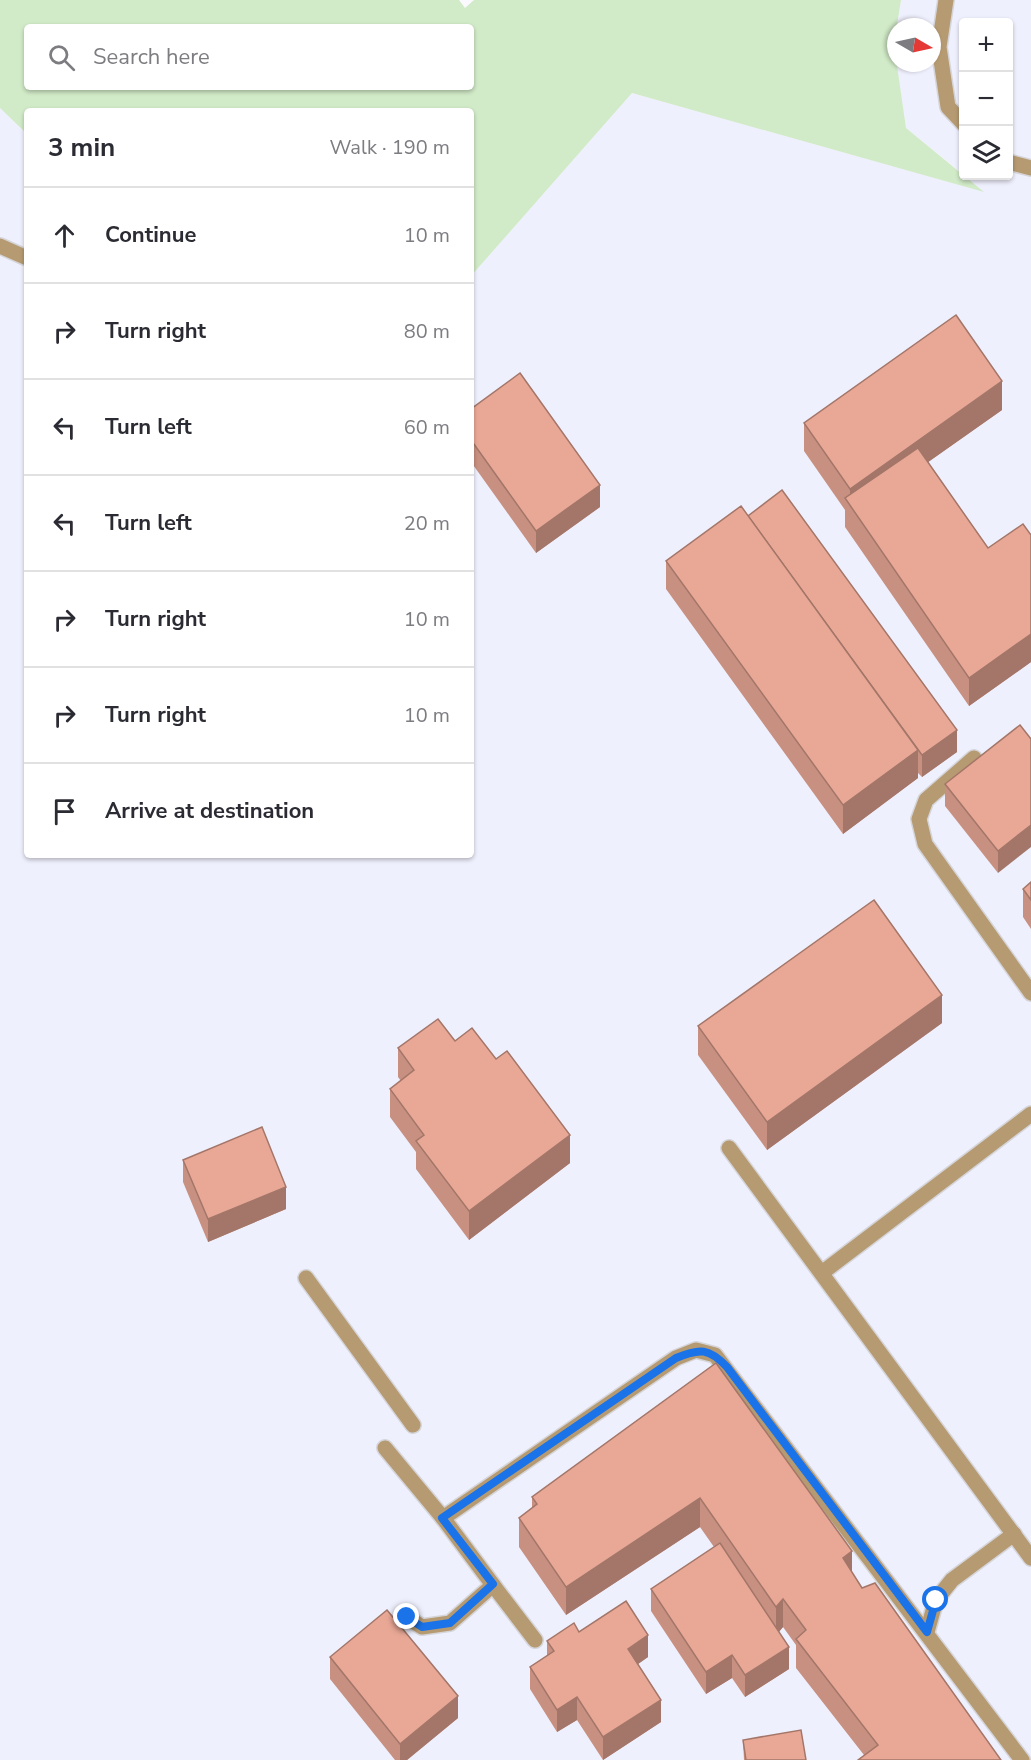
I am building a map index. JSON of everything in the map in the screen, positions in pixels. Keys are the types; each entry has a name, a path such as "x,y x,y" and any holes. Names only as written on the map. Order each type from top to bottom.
{"lane":[{"path":"946,0 939,47 948,107 959,119"},
{"path":"1013,163 1031,168"},
{"path":"0,246 24,257"},
{"path":"974,758 926,800 919,819 925,844 1031,993"},
{"path":"823,1272 1031,1114"},
{"path":"729,1148 823,1272 1031,1558"},
{"path":"306,1278 413,1425"},
{"path":"442,1518 676,1358 696,1350 715,1354 1022,1760"},
{"path":"385,1448 442,1518 535,1640"},
{"path":"927,1632 936,1600 952,1580 1014,1534"},
{"path":"407,1617 422,1627 450,1623 493,1584"}],"shaded area":[{"path":"901,0 1031,0 1031,1760 0,1760 0,108 24,131 24,858 474,858 474,273 632,93 982,191 969,180 1013,180 1013,18 959,18 959,171 906,128 897,72 941,72 941,18 898,18"}],"green space":[{"path":"0,0 459,0 465,8 474,0 901,0 898,18 887,18 887,72 898,72 906,128 959,171 959,180 969,180 984,192 632,93 474,273 474,108 24,108 24,131 0,108"}],"building":[{"path":"956,315 1002,381 850,489 804,423"},
{"path":"520,373 600,485 536,531 474,444 474,407"},
{"path":"918,448 988,548 1023,524 1031,535 1031,634 969,678 845,498"},
{"path":"782,490 957,730 922,755 748,516"},
{"path":"741,506 918,750 843,805 666,561"},
{"path":"1020,725 1031,739 1031,825 998,851 945,784"},
{"path":"1031,882 1031,900 1023,889"},
{"path":"874,900 942,995 767,1122 698,1026"},
{"path":"438,1019 455,1041 472,1028 496,1059 507,1051 570,1135 469,1211 416,1141 424,1135 390,1089 414,1070 398,1048"},
{"path":"262,1127 286,1187 208,1219 183,1160"},
{"path":"716,1363 852,1551 843,1558 862,1588 875,1583 1001,1760 858,1760 878,1745 796,1639 806,1630 783,1599 776,1607 700,1498 566,1587 519,1518 537,1504 532,1497"},
{"path":"720,1543 789,1647 745,1675 732,1655 706,1672 651,1589"},
{"path":"626,1601 648,1635 628,1649 661,1700 603,1737 577,1697 557,1710 530,1667 554,1651 547,1641 574,1623 579,1632"},
{"path":"387,1610 458,1696 400,1744 330,1657"},
{"path":"801,1730 806,1760 746,1760 743,1740"}],"route":[{"path":"407,1617 422,1627 436,1627 450,1623 493,1584 442,1518 676,1358 696,1350 715,1354 727,1367 927,1632 936,1600"}]}
